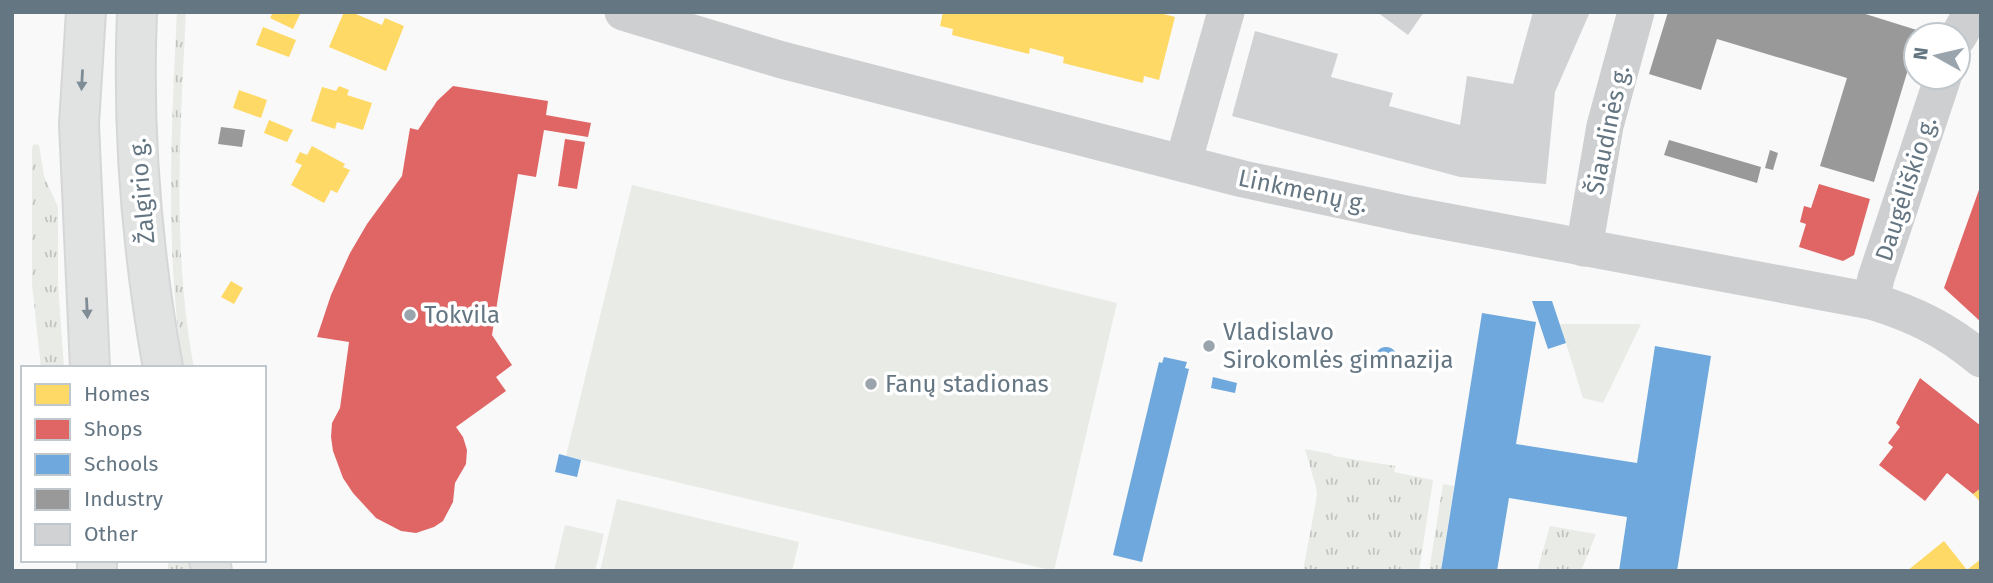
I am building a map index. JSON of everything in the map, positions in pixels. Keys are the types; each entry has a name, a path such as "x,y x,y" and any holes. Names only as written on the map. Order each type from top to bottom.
{"main road":[{"path":"86,12 79,124 90,366"},
{"name":"Žalgirio g.","path":"137,12 135,65 139,184 163,366"}],"street":[{"name":"Linkmenų g.","path":"623,12 782,60 1282,187 1871,302 1894,308 1932,324 1964,343 1981,359"},
{"path":"1183,163 1226,12"},
{"name":"Šiaudinės g.","path":"1584,248 1605,126 1636,12"},
{"name":"Daugėliškio g.","path":"1871,302 1937,91"}],"green space":[{"path":"177,12 186,12 180,146 180,235 187,324 194,366 183,366 177,324 172,235"},
{"path":"34,144 39,145 44,176 58,207 58,284 64,366 41,366 32,284"},
{"path":"632,185 1117,303 1054,571 566,456"},
{"path":"1560,324 1641,324 1603,403 1583,398"},
{"path":"1305,449 1395,466 1394,472 1433,480 1419,571 1303,571 1317,496"},
{"path":"1443,484 1454,486 1441,571 1429,571"},
{"path":"617,499 799,542 792,571 600,571"},
{"path":"565,525 604,534 595,571 554,571"},
{"path":"1550,526 1596,534 1581,571 1537,571"},
{"path":"168,562 190,562 192,571 168,571"}],"building: Homes":[{"path":"273,12 301,12 293,29 270,18"},
{"path":"344,12 351,12 382,25 385,18 404,26 386,71 329,47"},
{"path":"943,12 1156,12 1175,17 1159,80 1144,76 1143,83 1063,63 1064,57 1030,48 1029,54 952,35 953,29 940,26"},
{"path":"263,27 296,40 289,57 256,45"},
{"path":"339,86 349,90 347,95 372,103 363,130 337,122 335,129 311,121 322,87 336,91"},
{"path":"239,90 267,100 261,118 233,108"},
{"path":"269,120 293,130 287,142 264,133"},
{"path":"312,146 345,164 343,167 350,170 337,193 331,190 324,203 291,185 302,165 295,162 300,152 307,155"},
{"path":"231,281 243,288 234,304 221,297"},
{"path":"1981,488 1981,503 1973,494"},
{"path":"1944,541 1967,570 1981,559 1981,571 1907,571"}],"building: Shops":[{"name":"Tokvila","path":"453,86 548,101 546,115 591,123 588,137 544,130 536,177 518,174 492,335 512,365 496,377 506,391 456,427 467,450 466,464 455,483 453,502 443,521 416,533 401,531 376,518 343,478 331,437 332,423 340,408 349,342 317,337 331,295 350,253 367,224 402,176 410,128 418,130 437,101"},
{"path":"565,139 585,142 577,189 558,186"},
{"path":"1819,184 1870,199 1854,255 1843,261 1799,247 1806,224 1800,222 1804,206 1811,208"},
{"path":"1981,187 1981,322 1944,288"},
{"path":"1920,378 1981,426 1981,488 1973,494 1947,473 1925,501 1879,465 1893,447 1888,443 1900,427 1896,423"}],"building: Schools":[{"path":"1532,301 1552,301 1566,343 1548,349"},
{"path":"1482,313 1536,322 1516,444 1637,463 1655,346 1711,356 1677,571 1619,571 1627,517 1509,498 1497,571 1441,571"},
{"path":"1386,347 1394,350 1397,358 1394,366 1386,369 1378,366 1375,358 1378,350"},
{"path":"1164,357 1187,362 1185,368 1189,369 1142,562 1113,555 1159,362 1162,363"},
{"path":"1213,377 1237,383 1235,393 1211,388"},
{"path":"559,454 581,460 577,477 555,472"}],"building: Industry":[{"path":"1668,12 1859,12 1902,25 1902,89 1874,182 1820,166 1847,78 1717,39 1701,90 1649,74"},
{"path":"221,127 245,130 242,147 218,144"},
{"path":"1669,140 1761,167 1757,183 1664,155"},
{"path":"1770,150 1778,153 1773,170 1765,168"}],"building: Other":[{"path":"1377,12 1424,12 1408,35"},
{"path":"1533,12 1590,12 1555,92 1546,184 1460,177 1232,116 1255,31 1338,54 1331,77 1393,93 1389,106 1460,125 1467,76 1513,84"}],"place":[{"name":"Tokvila","path":"410,315"},
{"name":"Vladislavo Sirokomlės gimnazija","path":"1209,346"},
{"name":"Fanų stadionas","path":"871,384"}]}
